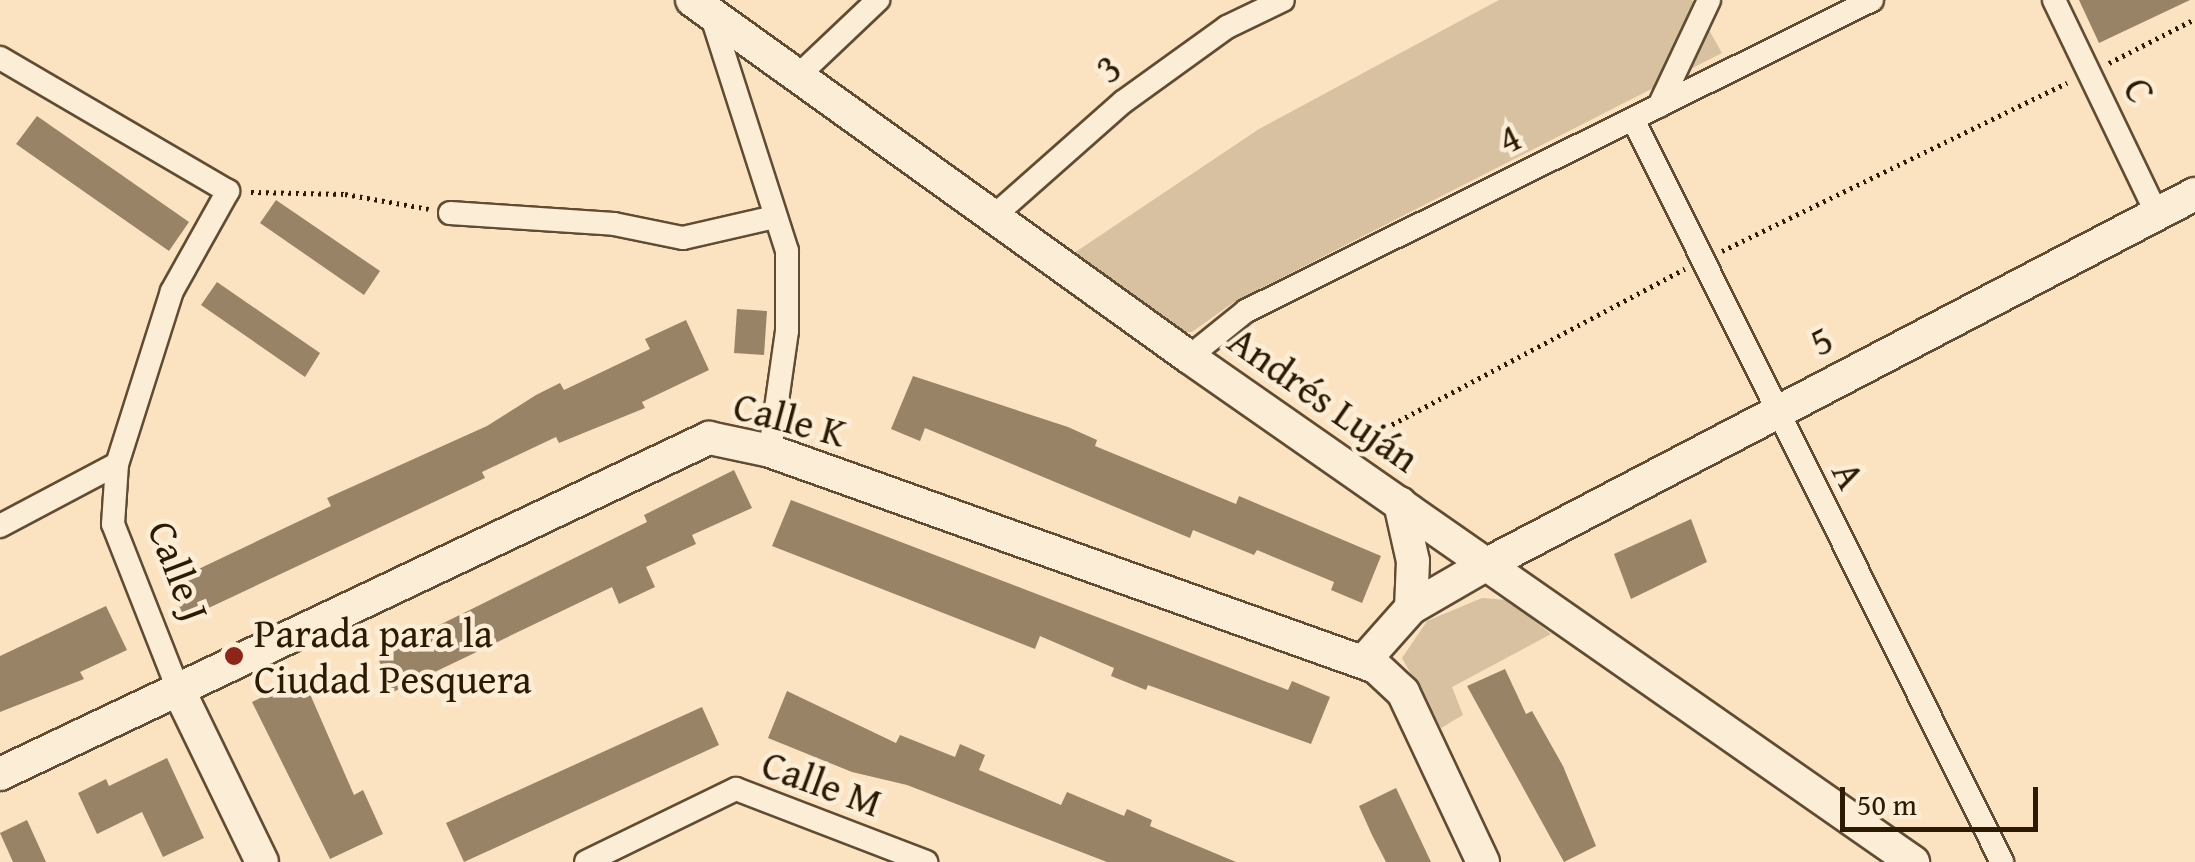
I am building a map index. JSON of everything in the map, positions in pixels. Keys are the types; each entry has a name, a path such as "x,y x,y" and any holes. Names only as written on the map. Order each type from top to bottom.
{"street":[{"path":"800,74 878,0"},
{"name":"3","path":"994,216 1124,102 1227,27 1282,0"},
{"path":"1659,106 1709,0"},
{"name":"4","path":"1189,357 1246,311 1872,0"},
{"name":"C","path":"2054,0 2157,214"},
{"path":"701,7 787,250 788,290 770,451"},
{"name":"Andrés Luján","path":"701,7 800,74 1189,357 1913,862"},
{"path":"0,58 228,192"},
{"name":"A","path":"1633,118 2002,862"},
{"name":"Calle J","path":"228,192 172,291 116,464 113,524 178,689 262,862"},
{"name":"5","path":"1364,661 1412,608 1487,564 2195,194"},
{"path":"450,213 614,224 684,238 776,217"},
{"name":"Calle K","path":"0,774 685,446 709,438 770,451 1364,661 1402,692 1483,862"},
{"path":"0,526 116,464"},
{"path":"1400,503 1413,561 1412,608"},
{"name":"Calle M","path":"586,862 736,789 926,862"}],"path":[{"path":"1332,456 1703,260 2195,19"},
{"path":"228,192 345,194 450,213"}],"shaded area":[{"path":"1499,0 1692,0 1722,53 1234,302 1192,332 1174,333 1074,253 1259,129"},
{"path":"1482,598 1508,600 1551,634 1452,687 1463,715 1441,728 1402,658 1427,621"}],"building":[{"path":"2079,0 2190,0 2099,43"},
{"path":"37,116 189,222 169,251 16,144"},
{"path":"276,200 380,271 364,295 260,223"},
{"path":"217,282 320,353 305,377 201,305"},
{"path":"737,309 767,311 764,355 734,353"},
{"path":"686,320 709,370 642,402 645,408 559,443 556,437 482,472 485,478 185,619 169,583 331,506 327,498 487,426 560,383 564,390 650,349 645,339"},
{"path":"913,376 1068,427 1097,440 1095,446 1236,504 1239,496 1381,556 1362,603 1331,590 1334,582 1257,550 1254,555 1193,530 1190,538 925,428 920,441 891,429"},
{"path":"734,470 752,508 692,535 696,544 646,567 655,587 619,604 612,587 393,692 377,656 647,522 644,515"},
{"path":"791,500 1288,690 1292,681 1330,697 1311,744 1148,685 1146,690 1111,676 1114,668 1040,636 1035,649 772,546"},
{"path":"1691,519 1707,562 1631,599 1614,554"},
{"path":"106,606 127,650 80,672 84,679 0,712 0,656"},
{"path":"1505,669 1526,714 1532,711 1563,766 1596,846 1564,862 1467,686"},
{"path":"303,678 354,795 363,790 383,834 330,859 252,702"},
{"path":"787,691 896,743 900,735 955,757 960,744 985,755 979,770 1061,805 1067,792 1124,816 1127,809 1152,820 1150,826 1236,862 1107,862 907,785 852,772 768,738"},
{"path":"702,707 719,745 464,862 446,823"},
{"path":"167,758 204,838 163,857 142,812 97,834 78,793 106,779 109,786"},
{"path":"1396,788 1431,862 1386,862 1372,835 1359,806"},
{"path":"27,820 46,862 13,862 0,833"}],"place":[{"name":"Parada para la Ciudad Pesquera","path":"234,656"}]}
